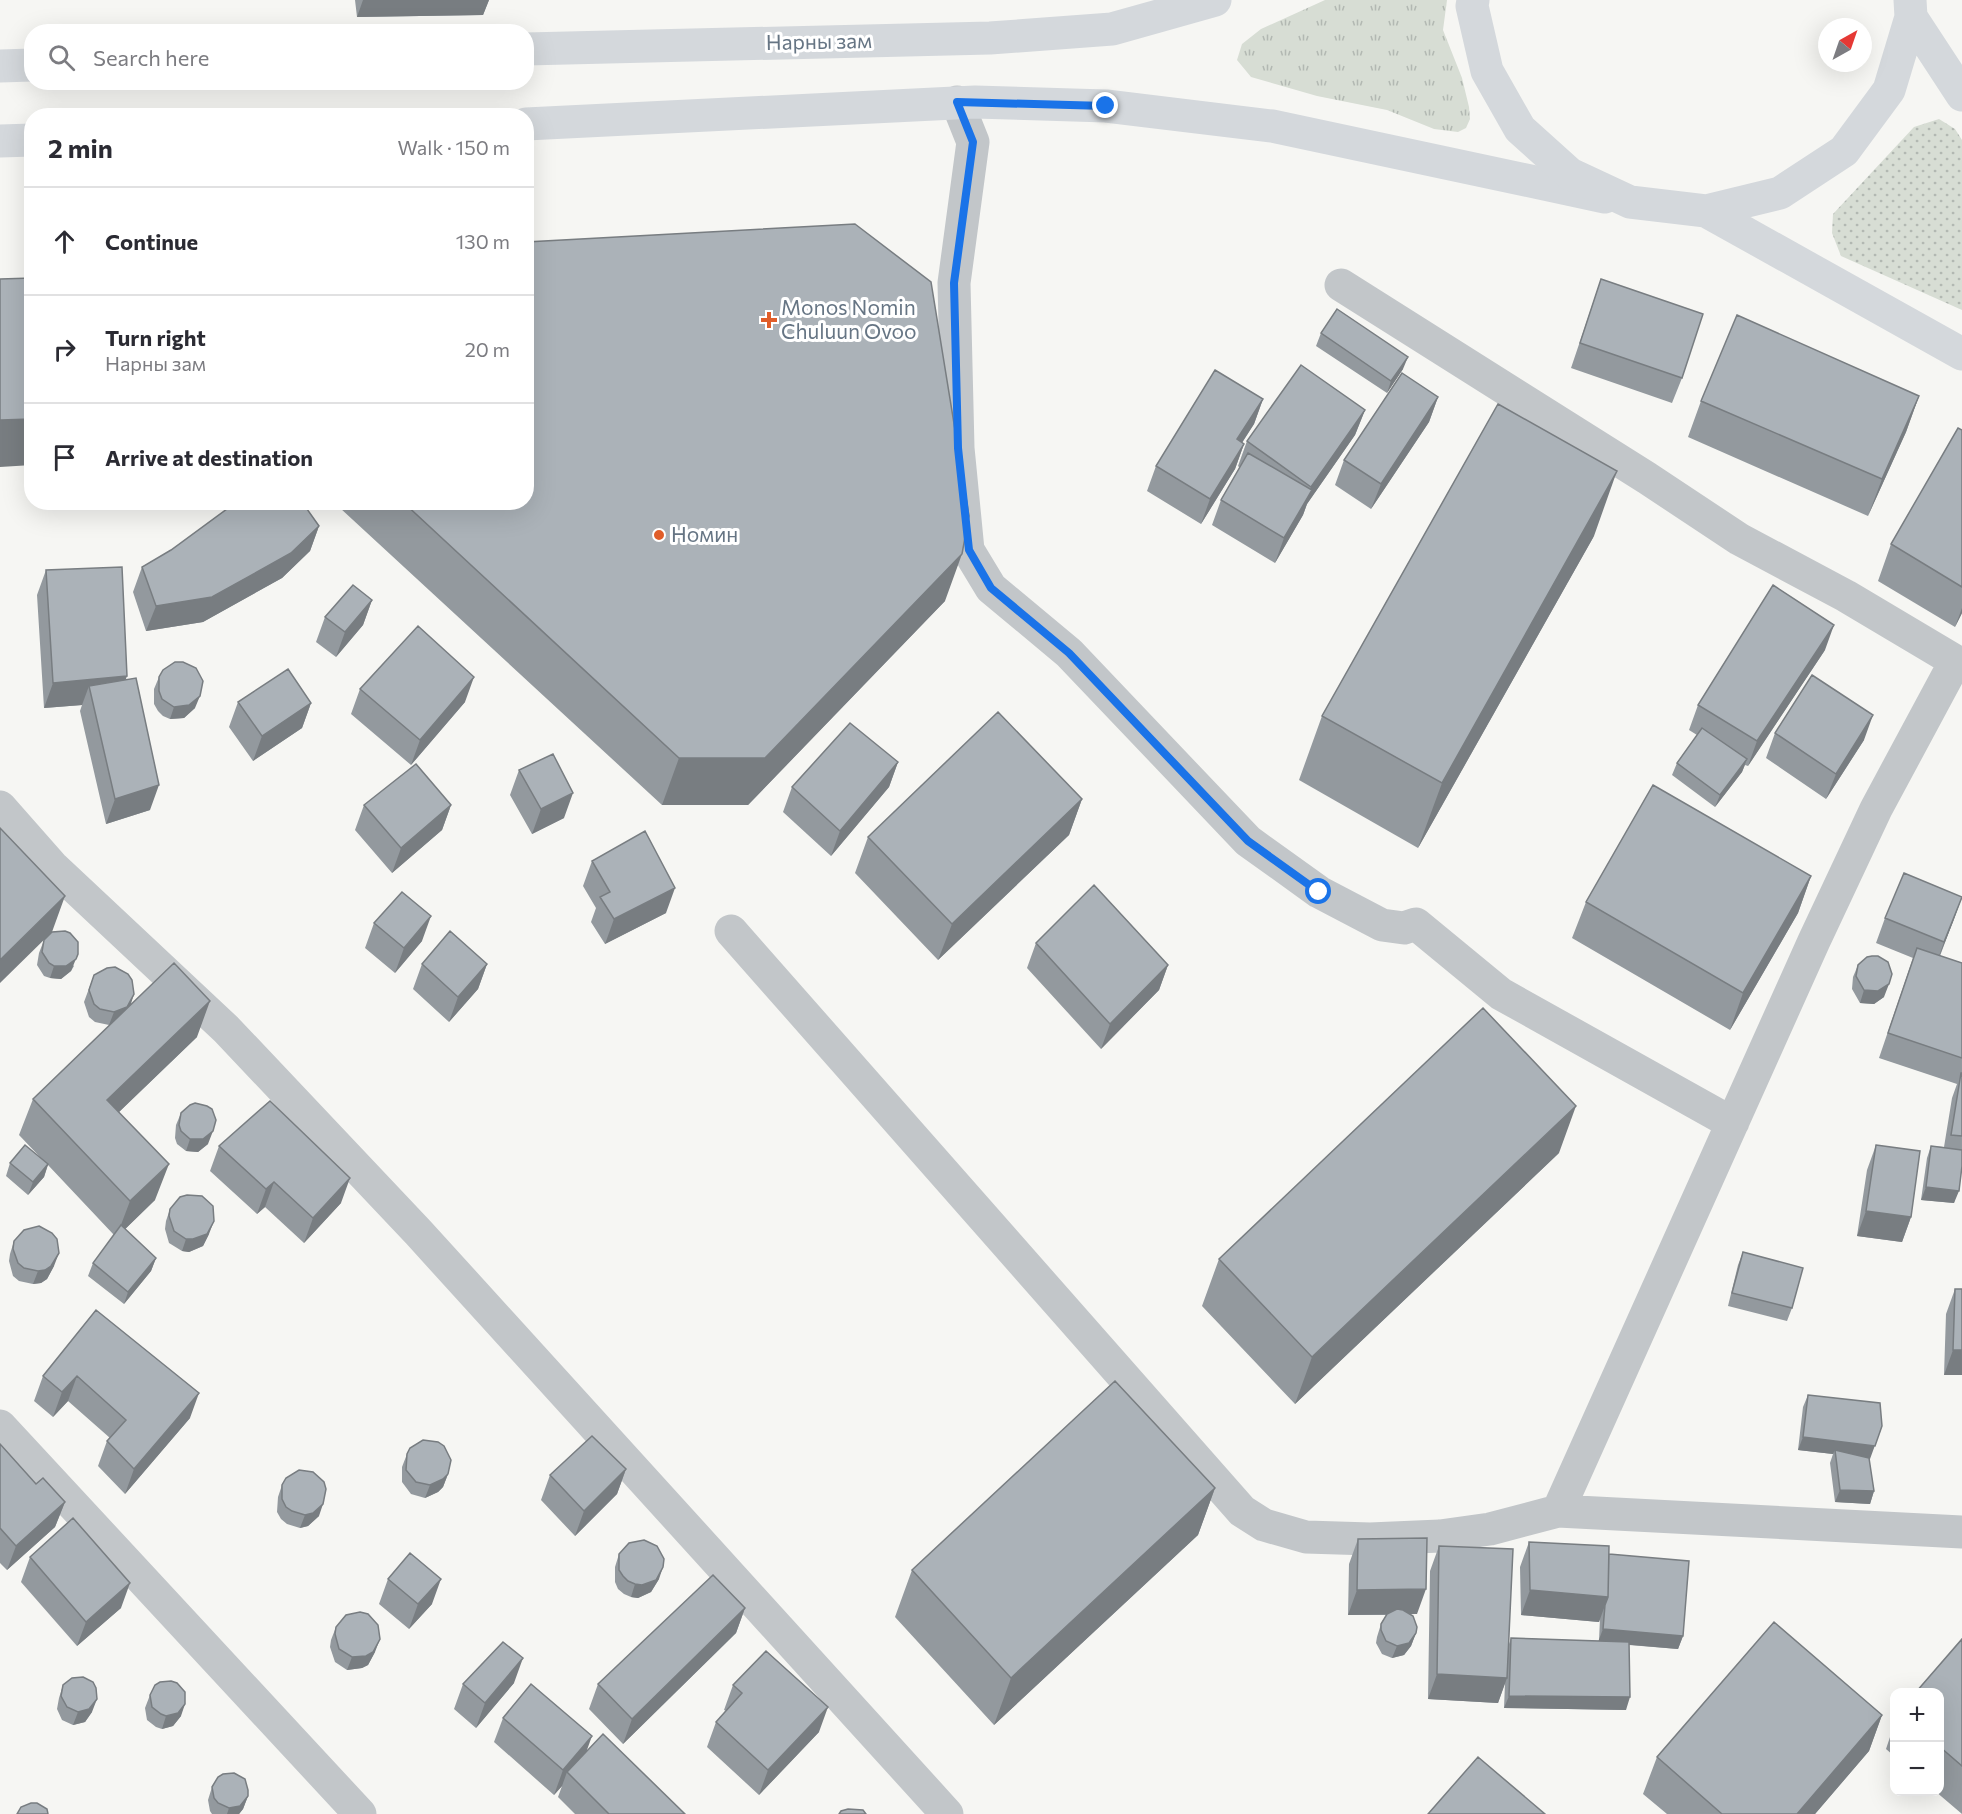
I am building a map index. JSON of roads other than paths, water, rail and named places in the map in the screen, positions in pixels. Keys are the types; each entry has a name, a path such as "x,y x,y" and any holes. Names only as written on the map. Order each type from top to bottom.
{"main road":[{"name":"Нарны зам","path":"534,49 990,38 1112,29 1215,0"},
{"path":"1473,0 1472,6 1487,71 1520,129 1570,174 1630,202"},
{"path":"1910,8 1962,95"},
{"path":"534,124 957,102 1106,106 1272,126 1630,202 1707,211 1780,193 1844,151 1889,90 1910,8"},
{"path":"0,66 24,65"},
{"path":"0,141 24,140"},
{"path":"1707,211 1962,354"}],"street":[{"path":"957,102 973,142 954,283 958,448 969,550 991,588 1069,653 1248,841 1284,867 1319,892 1382,925 1404,928 1416,924 1501,994 1733,1122"},
{"path":"1341,285 1647,478 1739,539 1846,596 1959,664 1876,809 1558,1511"},
{"path":"0,807 52,867 226,1029 418,1232 947,1814"},
{"path":"731,932 1242,1511 1264,1526 1306,1537 1370,1539 1440,1536 1490,1529 1558,1511 1962,1532"},
{"path":"0,1426 360,1814"}],"place":[{"name":"Monos Nomin Chuluun Ovoo","path":"769,320"},
{"name":"Номин","path":"659,535"}]}
